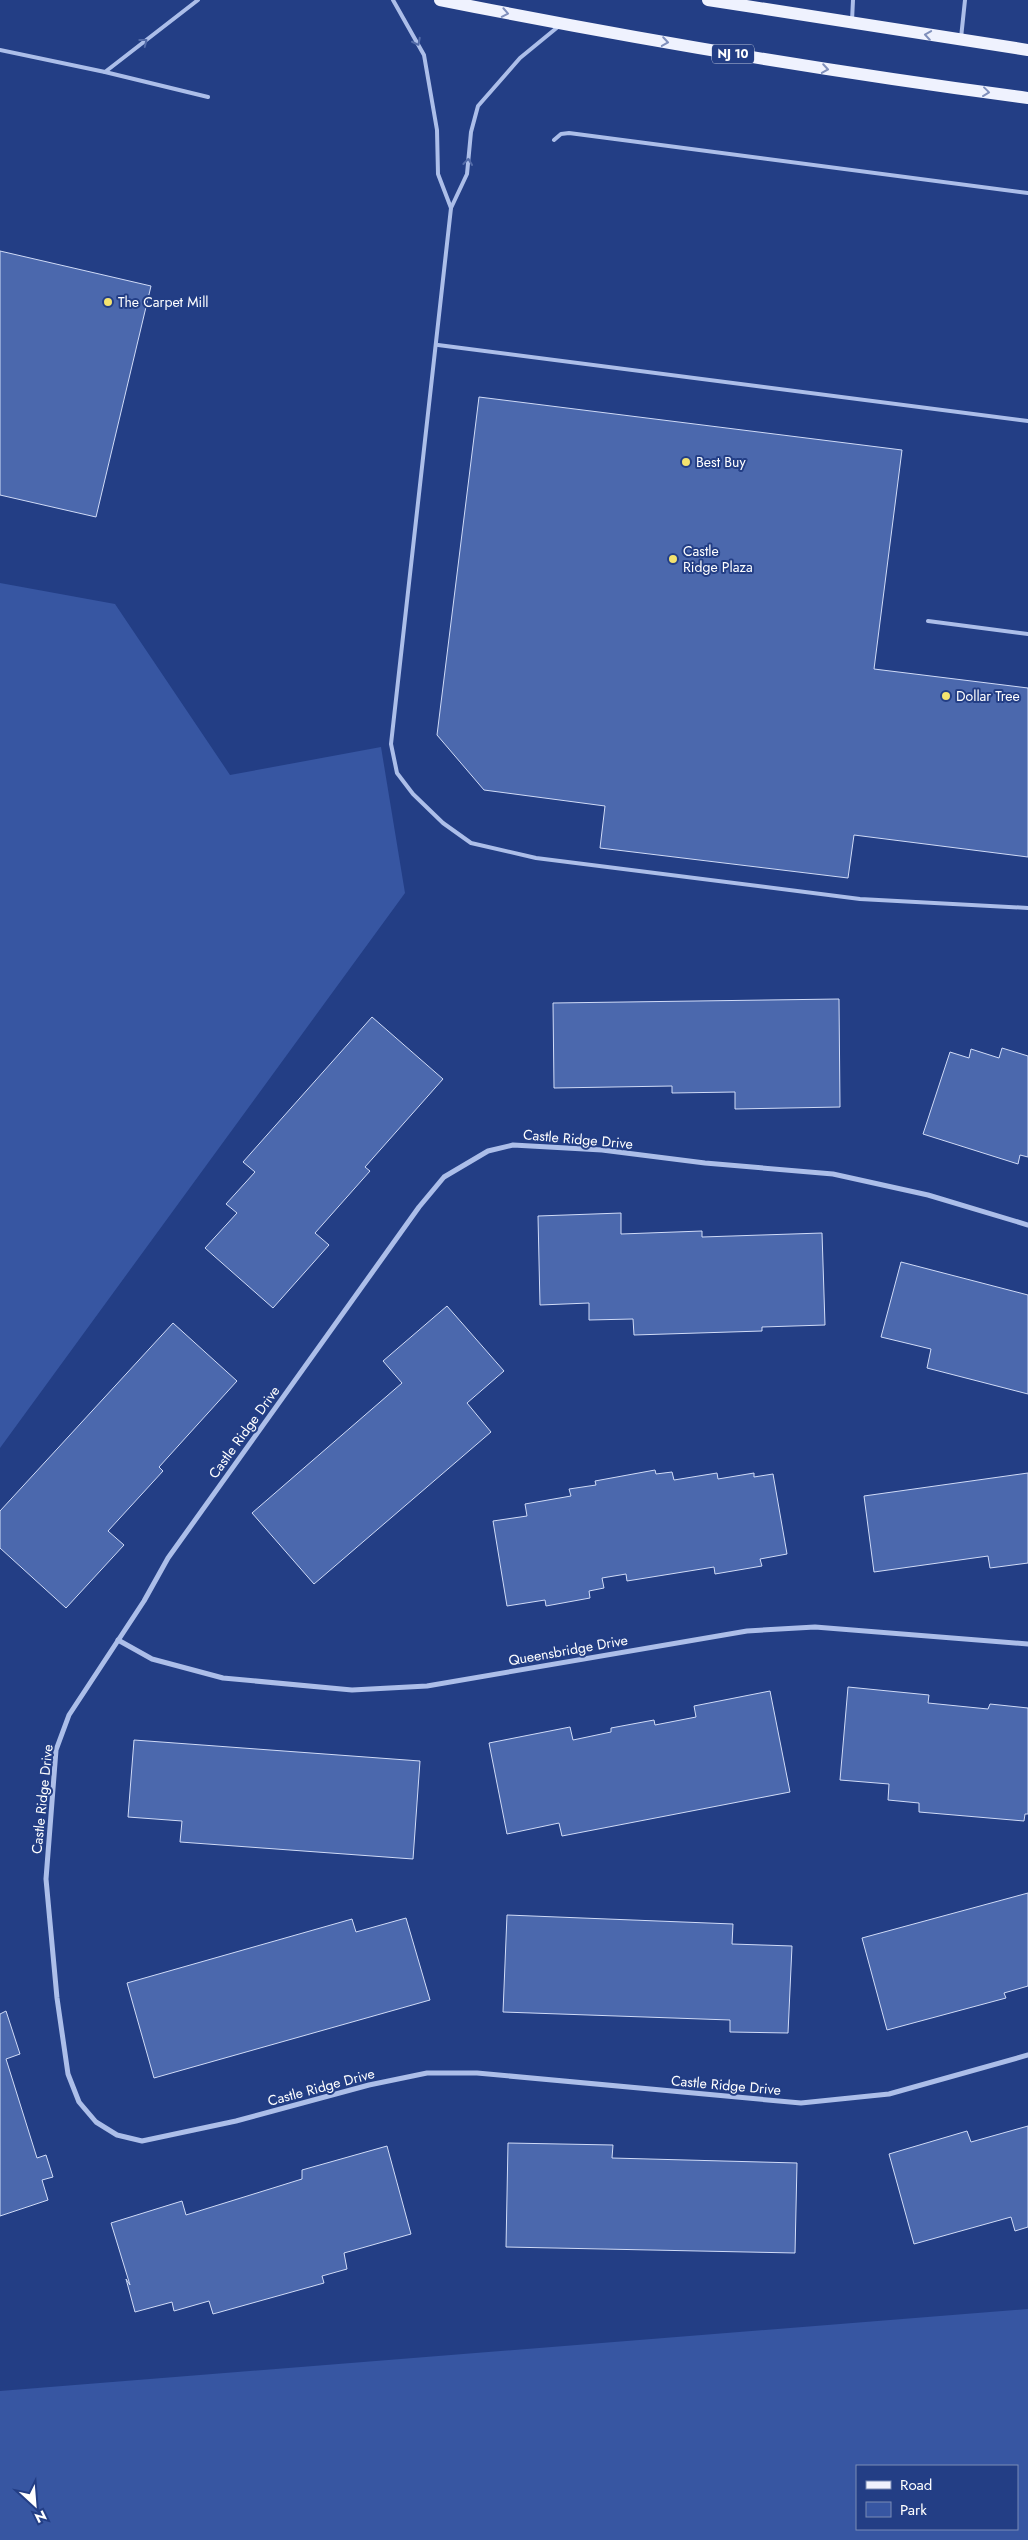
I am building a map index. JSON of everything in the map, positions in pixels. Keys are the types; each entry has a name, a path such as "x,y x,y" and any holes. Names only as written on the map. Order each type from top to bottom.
{"main road":[{"name":"NJ 10","path":"440,0 561,24 895,80 1028,98"},
{"path":"708,0 1028,50"}],"street":[{"name":"Castle Ridge Drive","path":"1028,1225 928,1195 833,1174 705,1163 602,1150 513,1145 488,1151 444,1177 419,1207 168,1558 69,1715 56,1750 46,1880 57,1998 68,2074 80,2102 96,2122 116,2135 142,2141 236,2121 369,2085 427,2073 478,2073 801,2103 889,2094 1028,2055"},
{"name":"Queensbridge Drive","path":"118,1640 152,1658 223,1678 352,1690 427,1686 747,1631 815,1627 1028,1644"}],"lane":[{"path":"105,72 198,0"},
{"path":"393,0 424,55 437,130 438,174 451,208"},
{"path":"852,23 853,0"},
{"path":"961,40 965,0"},
{"path":"561,24 520,58 493,86 478,106 471,132 467,174 451,208 438,344 391,744 397,773 413,794 443,823 472,844 536,858 860,899 1028,908"},
{"path":"0,50 105,72 208,97"},
{"path":"554,140 561,134 569,133 1028,193"},
{"path":"438,344 1028,421"},
{"path":"928,622 1028,634"}],"green space":[{"path":"0,583 115,604 230,775 381,747 405,893 0,1448"},
{"path":"1028,2309 1028,2540 0,2540 0,2391"}],"building":[{"path":"0,251 151,286 96,517 0,495"},
{"name":"Castle Ridge Plaza","path":"479,397 902,450 874,669 1028,688 1028,857 854,835 848,878 600,848 605,806 484,790 437,735"},
{"path":"839,999 840,1107 735,1109 735,1092 672,1093 672,1086 554,1088 553,1003"},
{"path":"372,1017 443,1079 365,1167 370,1171 315,1233 329,1245 273,1308 205,1248 237,1213 226,1204 255,1172 243,1162"},
{"path":"1002,1048 1028,1056 1028,1157 1020,1155 1018,1164 923,1134 950,1052 969,1058 971,1049 999,1058"},
{"path":"621,1213 621,1234 702,1231 702,1237 822,1233 825,1325 762,1327 762,1331 634,1335 633,1319 589,1320 589,1303 540,1305 538,1216"},
{"path":"901,1262 1028,1295 1028,1394 927,1368 931,1349 881,1337"},
{"path":"447,1306 504,1371 467,1403 491,1432 314,1584 252,1513 402,1383 383,1361"},
{"path":"173,1323 237,1381 159,1467 163,1471 108,1531 124,1545 66,1608 0,1548 0,1511"},
{"path":"655,1470 656,1474 672,1472 674,1480 717,1473 718,1479 754,1473 754,1477 773,1474 787,1554 760,1559 762,1566 715,1574 714,1567 627,1581 626,1574 602,1578 604,1588 589,1591 590,1598 546,1606 545,1600 507,1606 493,1521 527,1516 525,1504 571,1496 569,1489 596,1485 595,1481"},
{"path":"1028,1473 1028,1563 990,1568 988,1556 874,1572 864,1496"},
{"path":"848,1687 929,1695 928,1703 988,1709 990,1704 1028,1708 1028,1814 1025,1814 1024,1821 919,1812 919,1803 888,1800 889,1784 840,1780"},
{"path":"770,1691 790,1792 562,1836 559,1823 507,1834 489,1743 570,1727 573,1740 611,1732 611,1728 654,1720 655,1725 696,1717 694,1706"},
{"path":"134,1740 420,1761 413,1859 180,1842 182,1821 128,1817"},
{"path":"1028,1893 1028,1986 1004,1993 1006,1998 887,2030 862,1938"},
{"path":"507,1915 733,1924 732,1944 792,1946 788,2033 730,2032 730,2020 503,2012"},
{"path":"406,1918 430,2000 154,2078 127,1983 352,1919 356,1932"},
{"path":"6,2011 20,2054 6,2059 37,2158 46,2155 53,2177 42,2180 48,2200 0,2216 0,2014"},
{"path":"1028,2126 1028,2227 1015,2231 1011,2217 914,2244 889,2154 967,2131 971,2142"},
{"path":"508,2143 613,2145 612,2158 797,2163 795,2253 506,2247"},
{"path":"387,2146 411,2234 344,2253 347,2269 322,2276 324,2283 213,2314 209,2301 174,2311 172,2302 135,2312 126,2279 130,2285 111,2223 182,2201 186,2215 302,2179 302,2170"}],"place":[{"name":"The Carpet Mill","path":"108,302"},
{"name":"Best Buy","path":"686,462"},
{"name":"Castle Ridge Plaza","path":"673,559"},
{"name":"Dollar Tree","path":"946,696"}]}
